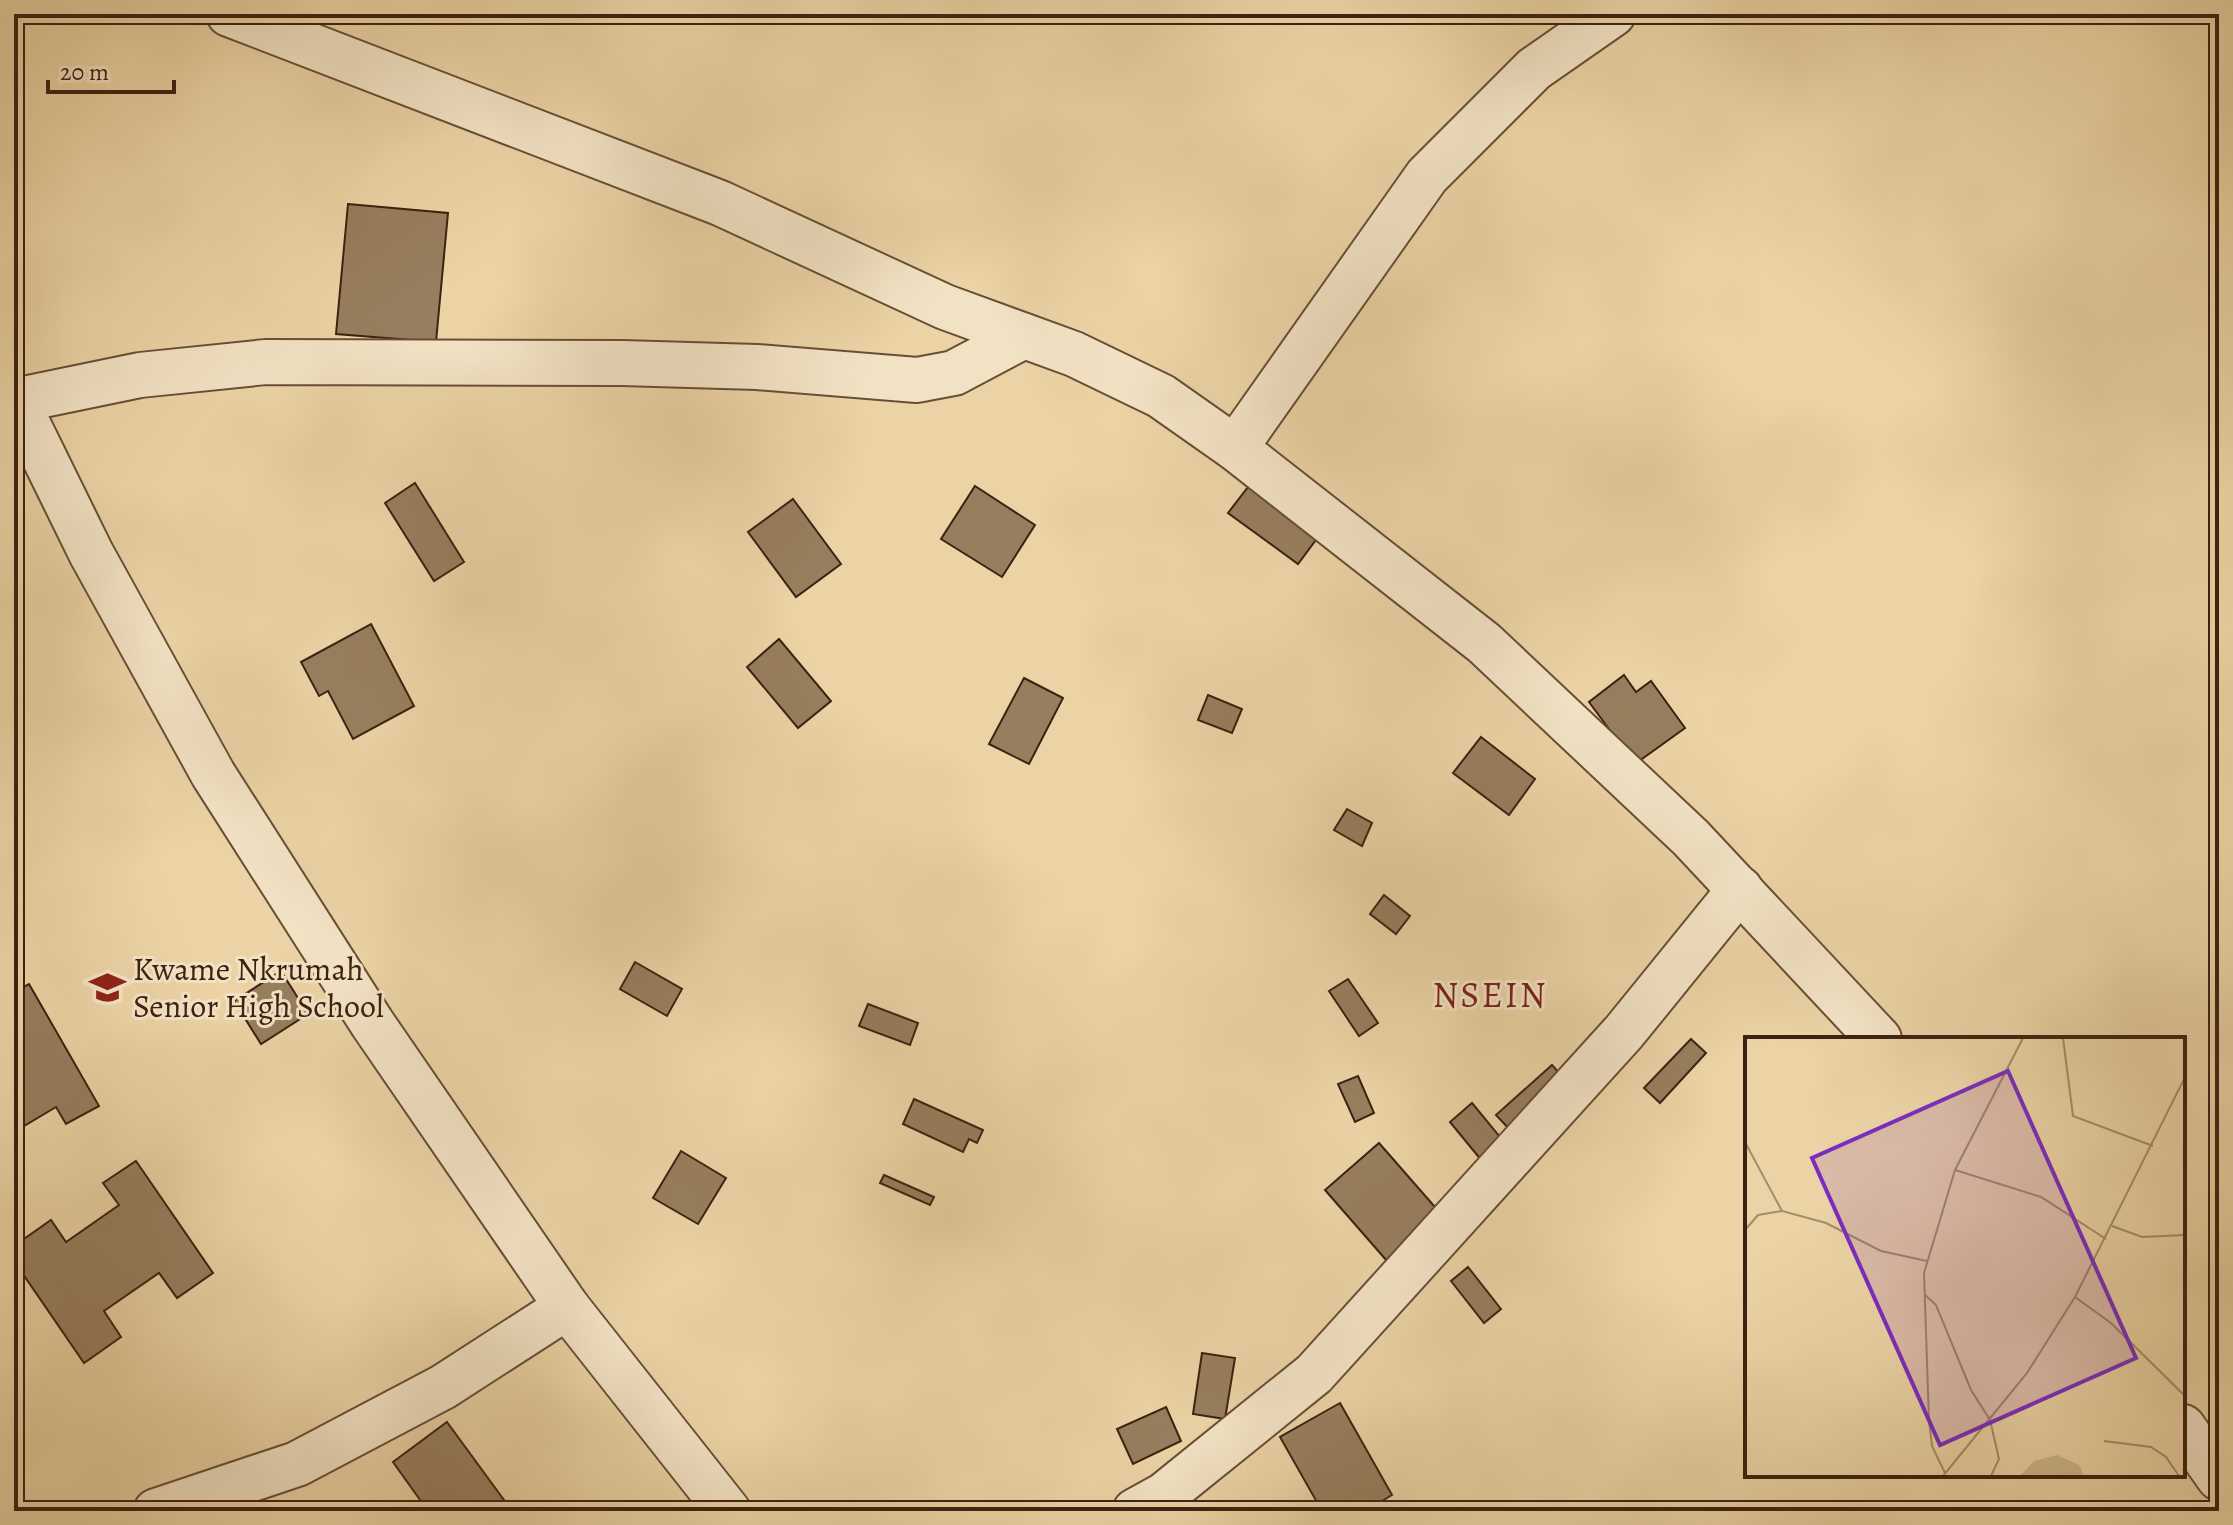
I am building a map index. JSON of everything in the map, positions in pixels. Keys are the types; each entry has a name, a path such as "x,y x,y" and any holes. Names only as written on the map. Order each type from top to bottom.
{"street":[{"path":"229,14 720,203 945,307 1074,354 1161,396 1235,448 1484,643 1691,838 1877,1037"},
{"path":"1235,448 1427,176 1534,69 1613,14"},
{"path":"728,1511 567,1307 372,1023 213,774 91,553 15,399 140,375 266,362 637,363 757,367 917,380 954,373 1024,336"},
{"path":"1135,1511 1164,1495 1314,1374 1624,1032 1740,889"},
{"path":"156,1511 297,1464 443,1387 567,1307"},
{"path":"2185,1430 2219,1478"}],"building":[{"path":"348,204 448,213 436,342 336,334"},
{"path":"1255,478 1324,529 1298,564 1228,513"},
{"path":"415,483 464,562 434,581 385,503"},
{"path":"975,486 1035,525 1002,577 941,539"},
{"path":"793,499 841,564 796,597 748,532"},
{"path":"371,624 414,706 353,739 328,691 319,696 301,662"},
{"path":"779,639 831,701 798,728 747,667"},
{"path":"1624,675 1636,692 1651,681 1685,728 1635,764 1589,702"},
{"path":"1024,678 1063,698 1029,764 989,744"},
{"path":"1208,695 1242,709 1232,733 1198,720"},
{"path":"1481,737 1535,779 1509,815 1453,773"},
{"path":"1347,809 1372,823 1362,846 1334,830"},
{"path":"1384,895 1410,916 1396,934 1370,914"},
{"path":"635,962 682,989 667,1016 620,989"},
{"path":"281,971 308,1014 261,1044 234,1001"},
{"path":"1348,979 1378,1023 1359,1036 1329,991"},
{"path":"29,984 99,1106 66,1124 56,1107 14,1132 14,992"},
{"path":"868,1004 918,1023 910,1045 859,1026"},
{"path":"1691,1039 1706,1053 1660,1103 1644,1088"},
{"path":"1552,1065 1569,1084 1513,1133 1496,1115"},
{"path":"1358,1076 1374,1113 1355,1122 1338,1084"},
{"path":"914,1099 983,1130 977,1143 969,1139 963,1152 903,1124"},
{"path":"1472,1103 1505,1143 1482,1161 1450,1122"},
{"path":"1379,1143 1448,1222 1394,1269 1325,1190"},
{"path":"681,1151 726,1178 698,1224 653,1198"},
{"path":"136,1161 213,1273 177,1298 159,1273 104,1311 121,1337 84,1363 14,1261 14,1246 51,1220 66,1242 119,1205 103,1183"},
{"path":"884,1175 934,1197 930,1205 880,1183"},
{"path":"1468,1267 1501,1309 1484,1323 1451,1281"},
{"path":"1202,1353 1235,1358 1225,1419 1193,1414"},
{"path":"1340,1403 1392,1495 1365,1511 1322,1511 1280,1437"},
{"path":"1166,1407 1181,1441 1133,1464 1117,1429"},
{"path":"447,1422 512,1511 428,1511 393,1462"}],"place":[{"name":"Kwame Nkrumah Senior High School","path":"107,987"}],"district":[{"name":"NSEIN","path":"1490,994"}]}
